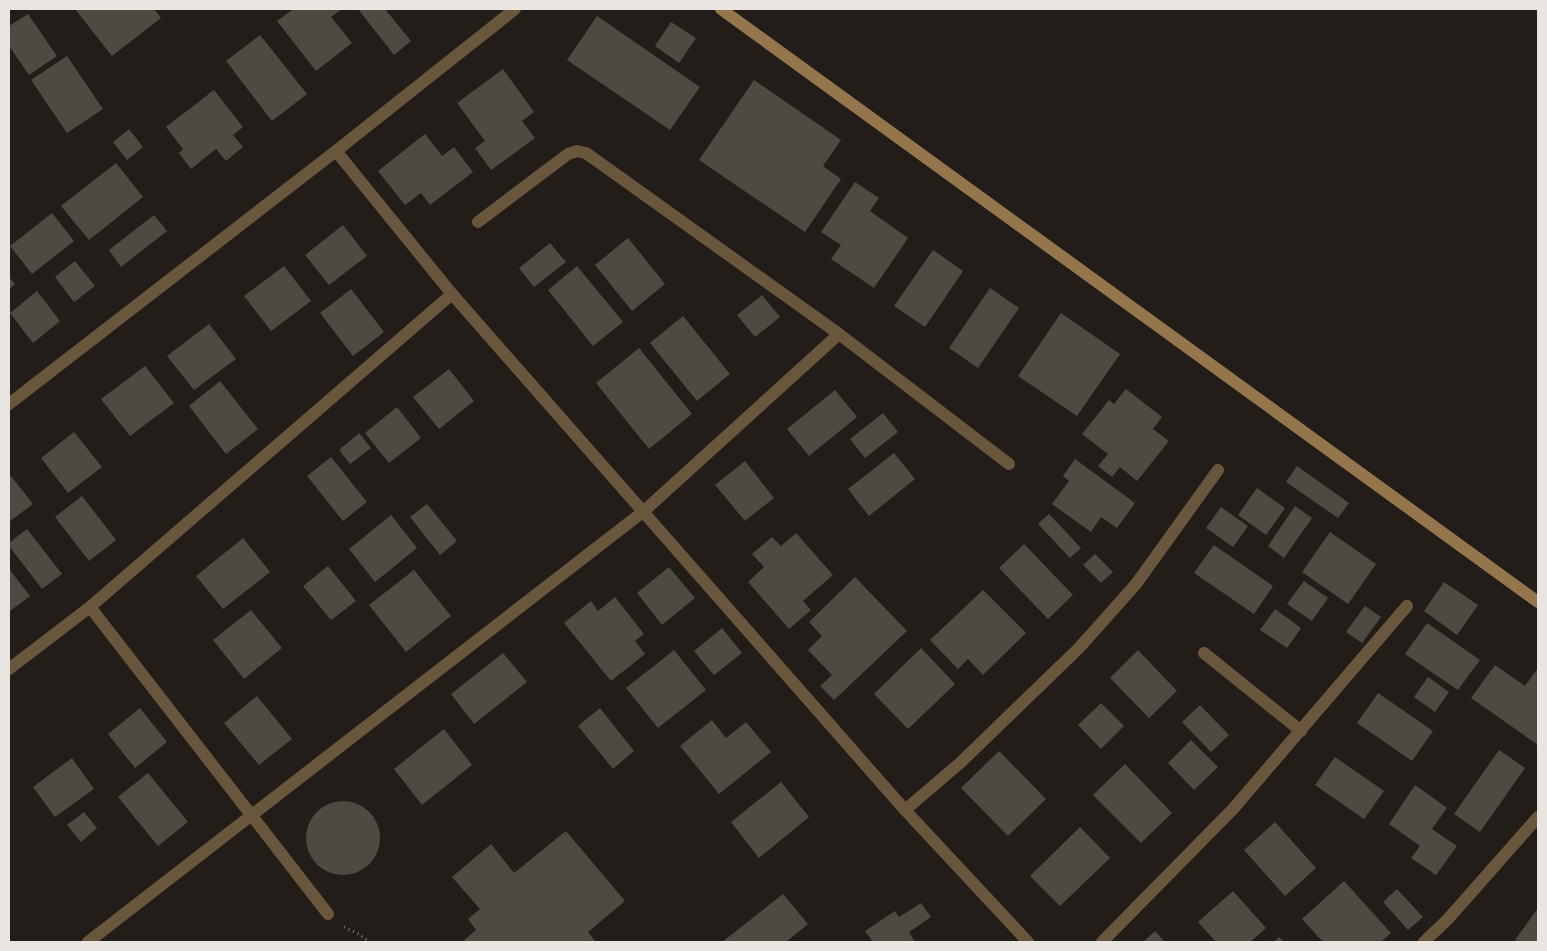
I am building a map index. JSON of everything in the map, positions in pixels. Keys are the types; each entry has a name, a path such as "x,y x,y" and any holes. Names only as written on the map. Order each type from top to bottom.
{"street":[{"path":"9,404 336,151 515,9"},
{"path":"721,9 1538,602"},
{"path":"336,151 452,294 905,810 1028,942"},
{"path":"478,222 568,154 577,151 586,153 839,334 1009,464"},
{"path":"9,669 90,607 452,294"},
{"path":"88,942 644,511 839,334"},
{"path":"905,810 960,763 1079,648 1136,584 1218,470"},
{"path":"1102,942 1233,809 1407,606"},
{"path":"90,607 328,914"},
{"path":"1204,653 1301,731"},
{"path":"1424,942 1448,919 1538,817"}],"path":[{"path":"328,914 342,926 359,934 369,942"}],"building":[{"path":"75,9 154,9 161,18 112,56"},
{"path":"293,9 342,9 331,17 352,43 316,71 277,21"},
{"path":"358,9 385,9 411,41 394,55"},
{"path":"28,14 57,56 29,75 9,46 9,26"},
{"path":"597,16 700,87 670,130 567,60"},
{"path":"671,22 696,38 679,63 655,46"},
{"path":"260,35 307,94 272,121 226,61"},
{"path":"67,56 103,109 67,133 31,80"},
{"path":"503,69 534,112 522,121 535,138 491,170 475,148 485,141 457,103"},
{"path":"754,80 841,140 823,166 841,179 805,232 699,160"},
{"path":"214,90 243,127 233,135 243,147 226,161 216,149 191,169 179,153 183,149 166,127"},
{"path":"129,129 143,147 127,160 113,142"},
{"path":"425,134 442,156 454,147 473,172 430,205 421,193 405,205 378,171"},
{"path":"116,163 143,197 89,240 61,206"},
{"path":"855,182 879,198 870,211 908,238 874,288 831,259 841,245 821,232"},
{"path":"52,213 74,241 32,274 10,246"},
{"path":"154,215 167,231 121,267 109,250"},
{"path":"343,225 367,256 329,285 305,255"},
{"path":"628,238 665,284 632,311 595,265"},
{"path":"550,243 566,262 534,287 519,268"},
{"path":"933,250 963,271 925,327 894,306"},
{"path":"75,261 95,286 74,302 55,277"},
{"path":"284,266 311,301 271,331 244,296"},
{"path":"577,266 623,322 593,346 548,290"},
{"path":"9,277 15,284 9,289"},
{"path":"990,288 1019,308 978,368 949,348"},
{"path":"351,289 384,332 353,356 320,313"},
{"path":"37,291 60,321 33,343 10,313"},
{"path":"762,295 780,317 755,337 737,315"},
{"path":"1061,313 1120,354 1077,416 1018,376"},
{"path":"683,316 730,374 697,401 650,343"},
{"path":"209,324 236,359 194,390 167,356"},
{"path":"639,348 692,414 649,449 596,383"},
{"path":"145,366 174,403 130,436 101,399"},
{"path":"449,369 474,401 439,429 413,397"},
{"path":"220,381 258,429 226,454 189,406"},
{"path":"1126,389 1162,417 1153,429 1169,441 1137,481 1120,467 1112,477 1098,466 1108,454 1082,434 1109,400 1114,404"},
{"path":"835,390 857,417 809,456 787,429"},
{"path":"397,407 421,438 389,463 365,433"},
{"path":"883,413 898,432 865,458 850,439"},
{"path":"74,432 102,467 68,493 41,458"},
{"path":"359,433 371,448 350,464 339,450"},
{"path":"894,453 915,479 869,516 848,489"},
{"path":"331,457 367,502 343,521 307,476"},
{"path":"1075,459 1135,503 1117,528 1101,517 1091,532 1052,504 1069,481 1063,476"},
{"path":"745,461 774,498 745,521 715,485"},
{"path":"1297,466 1349,503 1338,518 1286,482"},
{"path":"11,476 33,504 10,521 9,478"},
{"path":"1257,488 1285,508 1266,535 1238,515"},
{"path":"82,496 116,540 89,561 55,517"},
{"path":"427,504 457,541 440,555 410,517"},
{"path":"1295,506 1312,518 1284,558 1268,546"},
{"path":"1221,507 1248,526 1233,547 1206,528"},
{"path":"1049,514 1081,548 1070,558 1038,524"},
{"path":"391,515 417,548 375,582 349,549"},
{"path":"27,529 62,574 42,589 9,546 9,543"},
{"path":"1330,532 1376,564 1348,604 1302,572"},
{"path":"796,533 833,575 803,601 811,610 789,629 748,582 764,567 752,554 772,537 781,546"},
{"path":"243,538 270,572 223,609 196,576"},
{"path":"1024,544 1073,595 1048,619 999,568"},
{"path":"1214,545 1273,586 1254,614 1194,573"},
{"path":"1095,554 1113,572 1101,583 1083,565"},
{"path":"328,566 356,601 331,620 303,586"},
{"path":"669,567 695,598 662,625 637,593"},
{"path":"9,569 30,596 10,611 9,610"},
{"path":"414,570 451,616 406,652 369,605"},
{"path":"855,577 907,631 834,700 820,686 832,675 808,650 822,636 809,622"},
{"path":"1304,581 1328,598 1312,621 1287,604"},
{"path":"1444,582 1478,605 1457,635 1424,611"},
{"path":"983,590 1026,633 983,675 968,659 958,669 930,640"},
{"path":"615,597 644,634 635,641 645,654 611,681 564,623 591,601 598,611"},
{"path":"1365,606 1381,617 1362,643 1346,632"},
{"path":"1275,609 1301,628 1287,648 1260,630"},
{"path":"251,610 282,648 244,679 213,640"},
{"path":"1427,623 1480,660 1458,690 1405,654"},
{"path":"722,628 742,653 714,675 694,651"},
{"path":"921,648 955,684 908,729 874,694"},
{"path":"674,650 706,690 658,728 626,688"},
{"path":"1138,650 1177,691 1149,718 1110,678"},
{"path":"503,653 527,682 474,724 451,694"},
{"path":"1495,665 1525,686 1538,668 1538,745 1471,698"},
{"path":"1428,677 1449,692 1435,712 1414,697"},
{"path":"1378,693 1433,731 1412,761 1357,723"},
{"path":"257,696 292,739 259,765 224,723"},
{"path":"1101,703 1124,726 1101,749 1078,725"},
{"path":"1200,705 1229,735 1211,752 1182,722"},
{"path":"140,708 167,742 135,768 108,734"},
{"path":"600,708 634,751 613,769 578,726"},
{"path":"712,720 726,738 746,722 771,752 719,794 680,746"},
{"path":"444,729 472,765 422,805 394,769"},
{"path":"1191,740 1218,767 1194,790 1168,763"},
{"path":"1499,750 1525,768 1480,832 1454,814"},
{"path":"999,751 1046,799 1008,836 961,788"},
{"path":"1335,757 1384,791 1364,819 1315,785"},
{"path":"72,758 94,789 55,817 33,787"},
{"path":"1125,764 1172,813 1141,843 1093,795"},
{"path":"148,773 188,822 158,846 118,797"},
{"path":"781,782 809,817 759,858 731,822"},
{"path":"1415,785 1447,808 1432,829 1457,846 1436,875 1411,858 1420,846 1389,824"},
{"path":"336,801 350,801 364,807 374,817 380,831 378,852 364,869 350,875 336,875 322,869 312,859 306,845 306,831 312,817 322,807"},
{"path":"84,812 97,828 81,842 67,825"},
{"path":"1275,822 1316,868 1285,896 1244,850"},
{"path":"1080,827 1110,858 1060,906 1030,876"},
{"path":"566,831 625,901 588,932 596,942 462,942 476,930 468,919 480,909 452,877 491,844 514,873"},
{"path":"1344,881 1391,933 1381,942 1323,942 1302,919"},
{"path":"1397,889 1423,917 1408,930 1383,902"},
{"path":"1233,891 1266,928 1250,942 1216,942 1198,922"},
{"path":"783,894 808,924 786,942 722,942"},
{"path":"921,903 931,917 909,932 915,942 873,942 865,931 895,911 899,917"},
{"path":"1538,908 1538,942 1518,942 1515,940"},
{"path":"1155,931 1165,942 1143,942"},
{"path":"1279,937 1284,942 1274,942"}]}
